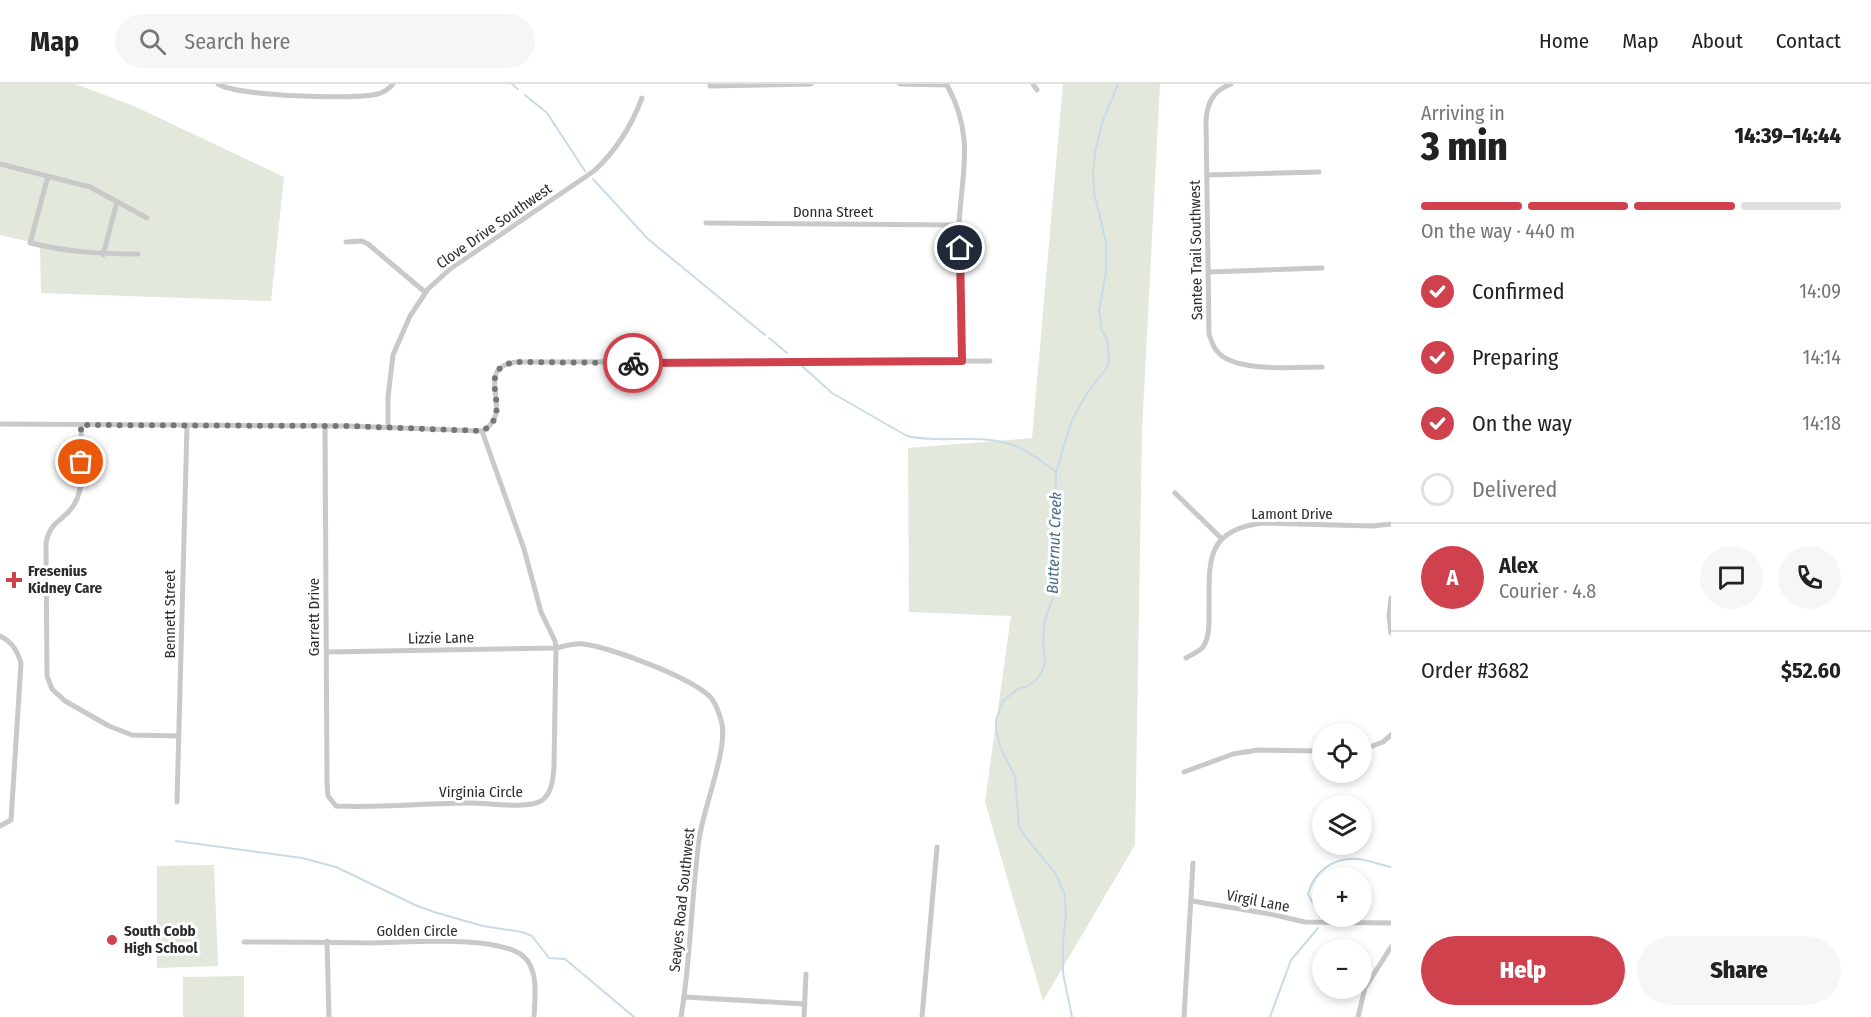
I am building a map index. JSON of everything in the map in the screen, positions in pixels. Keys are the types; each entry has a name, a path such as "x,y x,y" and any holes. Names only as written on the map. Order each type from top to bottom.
{"street":[{"path":"218,84 242,91 363,96 390,89 393,84"},
{"path":"710,86 811,84"},
{"path":"900,84 947,85 962,121 966,147 959,225 962,361"},
{"path":"1033,84 1037,90"},
{"name":"Santee Trail Southwest","path":"1231,84 1217,92 1210,100 1207,111 1209,334 1217,353 1232,362 1270,367 1322,367"},
{"name":"Clove Drive Southwest","path":"388,427 389,376 393,355 404,329 425,292 450,269 594,171 611,154 628,130 642,98"},
{"path":"0,164 90,187 147,218"},
{"path":"1207,175 1319,171"},
{"path":"48,176 30,243 64,251 103,255 138,254"},
{"path":"103,255 117,202"},
{"name":"Donna Street","path":"706,223 959,225"},
{"path":"346,242 362,241 368,244 425,292"},
{"path":"1209,272 1322,268"},
{"path":"0,424 325,426 482,431 492,426 496,419 494,381 499,369 503,365 516,362 990,361"},
{"path":"81,425 79,495 73,507 50,528 46,543 47,676 52,689 65,701 110,726 132,735 179,736"},
{"name":"Bennett Street","path":"177,802 187,426"},
{"name":"Garrett Drive","path":"325,426 327,782 328,796 336,806"},
{"path":"482,431 524,549 543,618 555,641 556,648"},
{"path":"1175,493 1221,538 1216,546 1210,567 1209,630 1202,648 1186,657"},
{"name":"Lamont Drive","path":"1221,538 1247,525 1263,523 1372,526 1391,524"},
{"path":"1391,598 1389,616 1391,633"},
{"path":"0,636 13,646 21,663 11,819 0,826"},
{"name":"Seayes Road Southwest","path":"556,648 584,644 625,656 694,685 713,700 717,709 722,727 720,749 699,839 681,1017"},
{"name":"Lizzie Lane","path":"327,652 556,648"},
{"name":"Virginia Circle","path":"336,806 522,804 543,799 551,786 554,767 556,648"},
{"path":"1372,746 1383,742 1391,735"},
{"path":"1184,772 1233,754 1258,750 1312,751"},
{"path":"922,1017 937,847"},
{"path":"1184,1017 1193,863"},
{"name":"Virgil Lane","path":"1192,901 1305,922 1391,923"},
{"path":"327,941 329,1017"},
{"name":"Golden Circle","path":"244,942 477,943 510,949 523,956 532,968 535,995 534,1017"},
{"path":"1358,1017 1365,988 1391,947"},
{"path":"804,1017 806,974"},
{"path":"684,997 805,1004"}],"shaded area":[{"path":"0,84 75,84 134,106 284,177 271,301 41,293 40,244 0,235"},
{"path":"1063,84 1160,84 1142,430 1135,845 1043,1001 985,802 1011,616 909,612 908,448 1032,438"},
{"path":"214,865 218,966 157,968 157,866"},
{"path":"244,976 244,1017 183,1017 183,977"}],"waterway":[{"path":"512,84 518,89"},
{"name":"Butternut Creek","path":"1072,1017 1063,973 1066,912 1064,893 1056,874 1019,826 1015,776 1001,749 996,720 1003,701 1018,689 1028,686 1042,672 1045,662 1043,642 1045,620 1055,592 1056,472 1072,420 1087,393 1106,369 1109,360 1107,339 1102,331 1099,311 1106,272 1106,242 1094,192 1093,172 1102,123 1118,84"},
{"path":"525,95 547,113 585,171"},
{"path":"593,179 648,239 765,335"},
{"path":"769,338 787,353"},
{"path":"802,366 832,393 907,436 1000,441 1024,450 1056,472"},
{"path":"176,841 302,858 336,867 434,912 483,926 522,932 532,936 549,958 565,959 634,1017"},
{"path":"1326,867 1349,859 1391,867"},
{"path":"1312,884 1308,894 1312,902"},
{"path":"1270,1017 1291,960 1318,928"}],"way so far":[{"path":"81,462 81,425 348,426 482,431 492,426 496,419 494,381 503,365 516,362 633,363"}],"place":[{"name":"Fresenius Kidney Care","path":"14,580"},
{"name":"South Cobb High School","path":"112,940"}],"route":[{"path":"633,363 962,361 960,248"}]}
